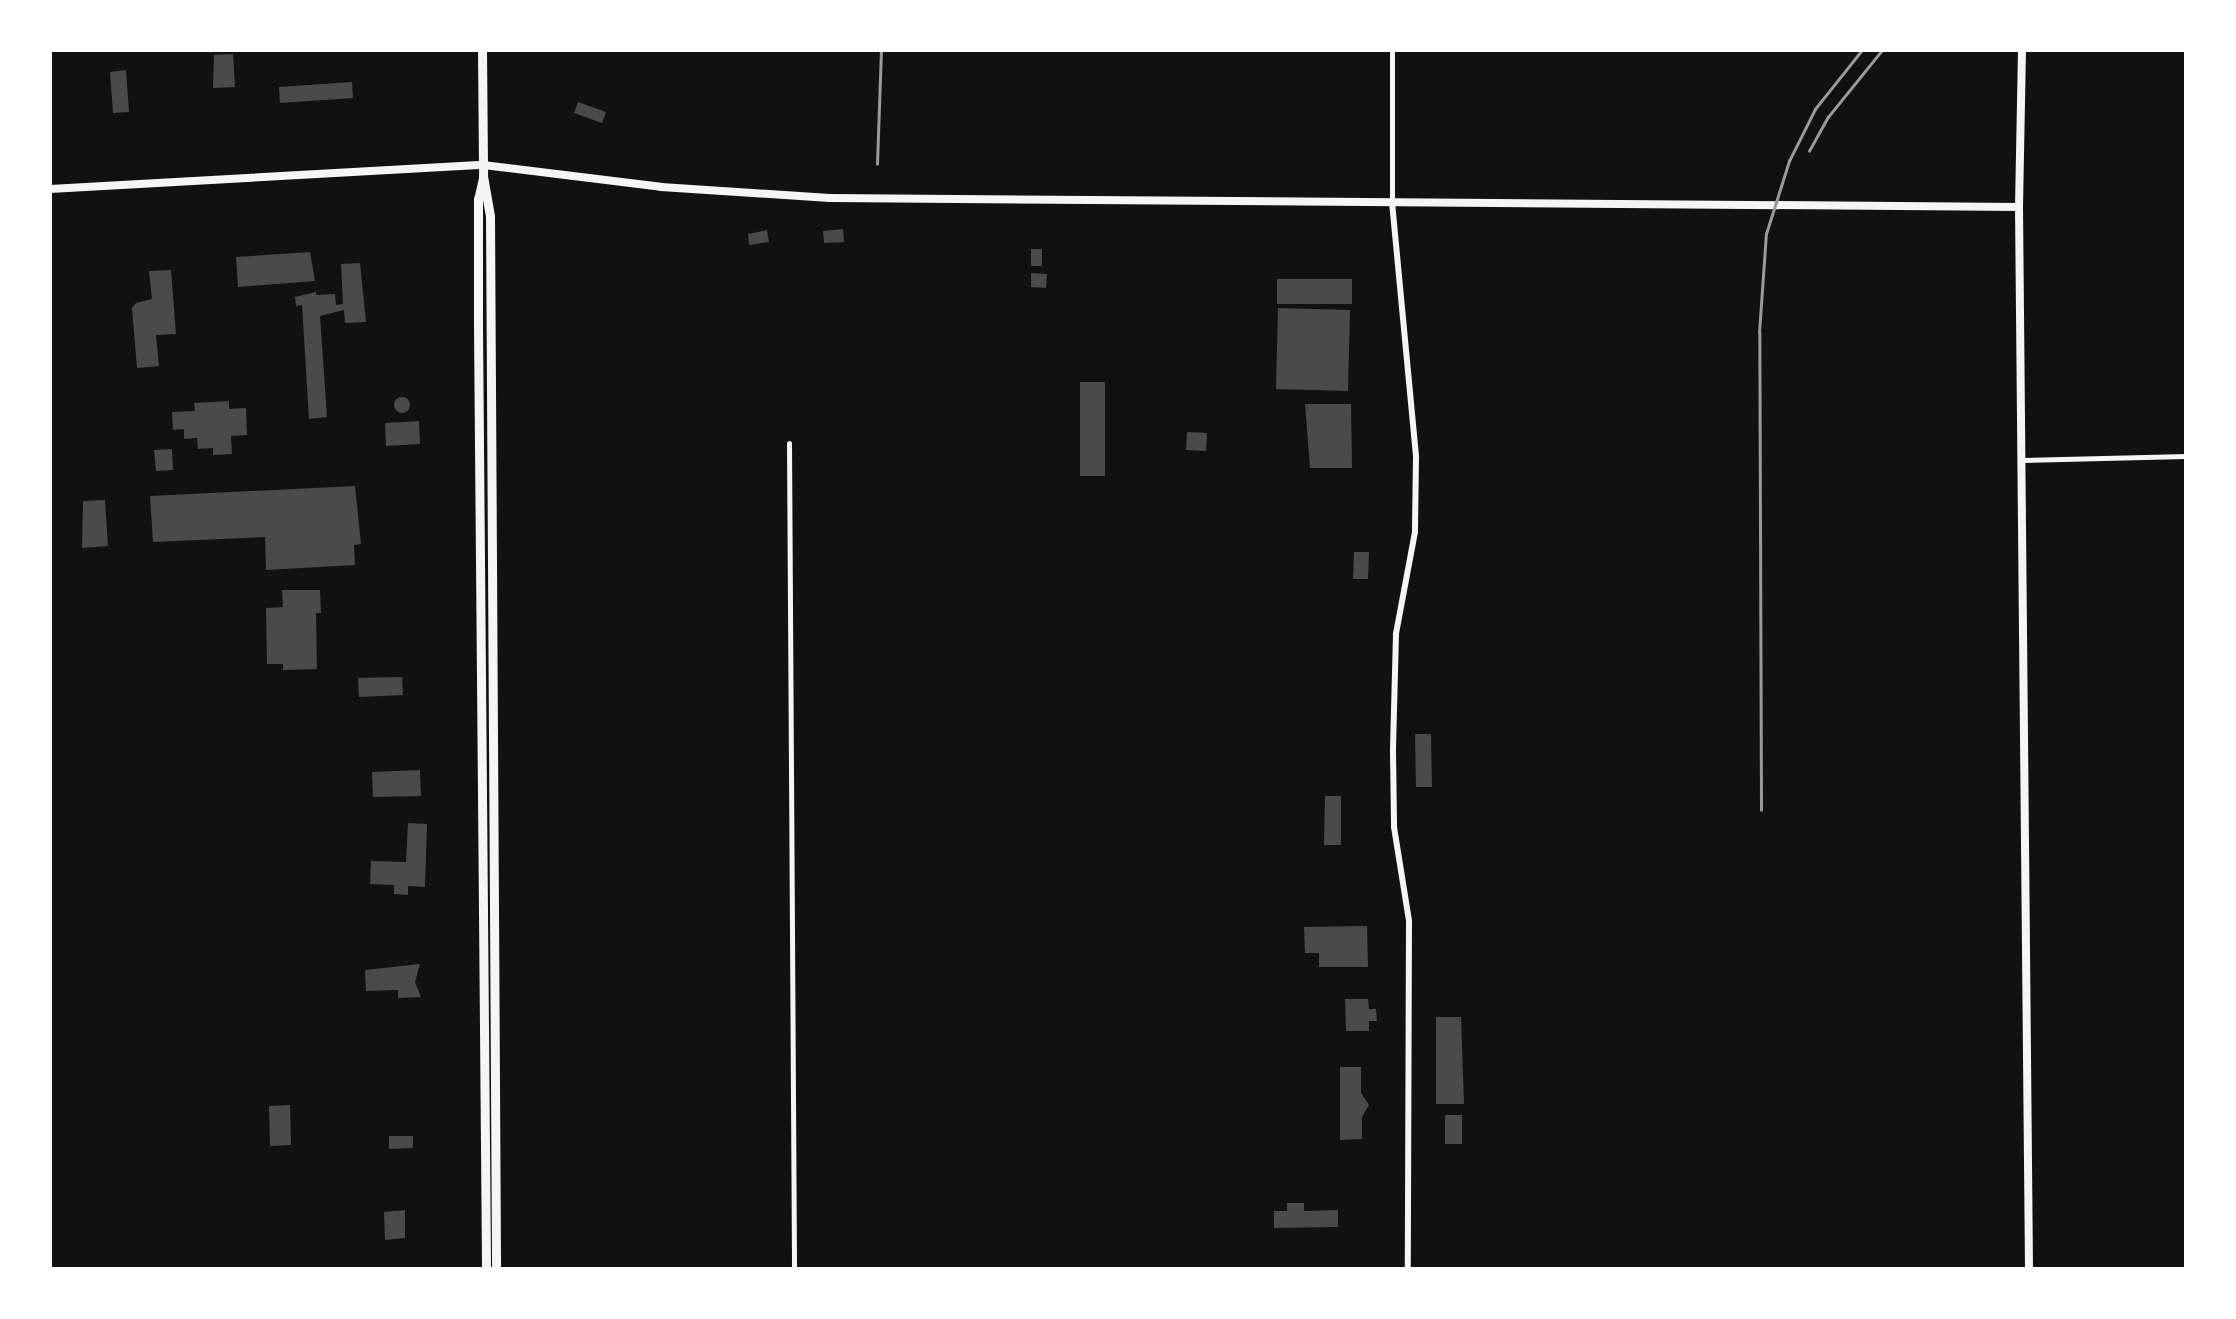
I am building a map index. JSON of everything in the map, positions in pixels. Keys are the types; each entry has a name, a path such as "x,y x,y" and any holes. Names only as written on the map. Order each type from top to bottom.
{"main road":[{"path":"482,50 483,170 490,216 496,1269"},
{"path":"2022,50 2029,1269"},
{"path":"483,170 478,199 478,327 486,1269"},
{"path":"50,189 483,170 816,197 2020,207"}],"street":[{"path":"1392,50 1392,202 1416,456 1415,532 1396,634 1393,750 1394,827 1409,921 1408,1269"},
{"path":"789,444 794,1269"},
{"path":"2024,460 2186,456"}],"building":[{"path":"233,54 235,87 213,88 214,55"},
{"path":"126,70 129,112 113,113 110,72"},
{"path":"352,82 353,98 280,103 279,87"},
{"path":"578,102 606,112 602,123 574,113"},
{"path":"843,229 844,242 824,243 823,231"},
{"path":"767,230 769,242 749,245 748,234"},
{"path":"1031,249 1042,249 1042,266 1031,266"},
{"path":"310,252 315,281 238,287 236,257"},
{"path":"360,263 366,322 345,323 344,310 320,316 327,417 309,419 302,305 296,306 295,297 316,292 335,294 336,305 343,304 341,264"},
{"path":"171,270 176,334 156,335 159,366 137,368 132,308 152,299 149,271"},
{"path":"1031,273 1047,274 1046,288 1031,287"},
{"path":"1277,279 1352,279 1352,304 1277,304"},
{"path":"1278,308 1350,310 1348,391 1276,389"},
{"path":"1080,382 1105,382 1105,476 1080,476"},
{"path":"402,397 410,405 402,413 394,405"},
{"path":"229,401 229,409 246,408 247,435 231,436 232,454 213,455 213,448 198,449 197,438 184,439 184,429 173,430 172,412 195,411 194,403"},
{"path":"1305,404 1351,404 1352,468 1310,468"},
{"path":"419,421 420,444 386,446 385,423"},
{"path":"1187,432 1207,433 1206,451 1186,450"},
{"path":"172,449 173,470 156,471 154,450"},
{"path":"355,486 361,544 354,545 355,565 266,570 265,537 153,542 150,496"},
{"path":"105,500 108,546 82,548 83,501"},
{"path":"1354,552 1369,552 1368,579 1353,579"},
{"path":"282,590 320,590 321,613 316,613 317,669 283,670 283,664 267,664 266,608 283,607"},
{"path":"402,677 403,695 359,697 358,678"},
{"path":"1415,734 1431,734 1432,787 1416,787"},
{"path":"420,770 421,796 373,797 372,772"},
{"path":"1325,796 1341,796 1341,845 1324,845"},
{"path":"408,823 427,824 425,887 408,886 408,895 394,894 394,885 370,884 371,861 406,862"},
{"path":"1367,926 1368,967 1319,967 1319,953 1305,953 1304,927"},
{"path":"420,964 415,982 421,997 398,998 398,990 366,991 365,970"},
{"path":"1345,999 1368,999 1369,1009 1376,1009 1377,1021 1369,1021 1369,1031 1346,1031"},
{"path":"1436,1017 1461,1017 1464,1104 1436,1104"},
{"path":"1340,1067 1361,1067 1361,1093 1369,1105 1362,1117 1362,1139 1340,1140"},
{"path":"290,1105 291,1145 270,1146 269,1106"},
{"path":"1445,1115 1462,1115 1462,1144 1445,1144"},
{"path":"389,1136 413,1136 413,1148 389,1149"},
{"path":"1287,1203 1304,1203 1304,1211 1338,1210 1338,1227 1274,1228 1274,1211 1287,1211"},
{"path":"405,1210 405,1238 385,1240 384,1212"}],"railway":[{"path":"877,164 881,50"},
{"path":"1761,810 1759,333 1766,234 1789,161 1815,109 1862,50"},
{"path":"1809,151 1828,117 1882,50"}]}
